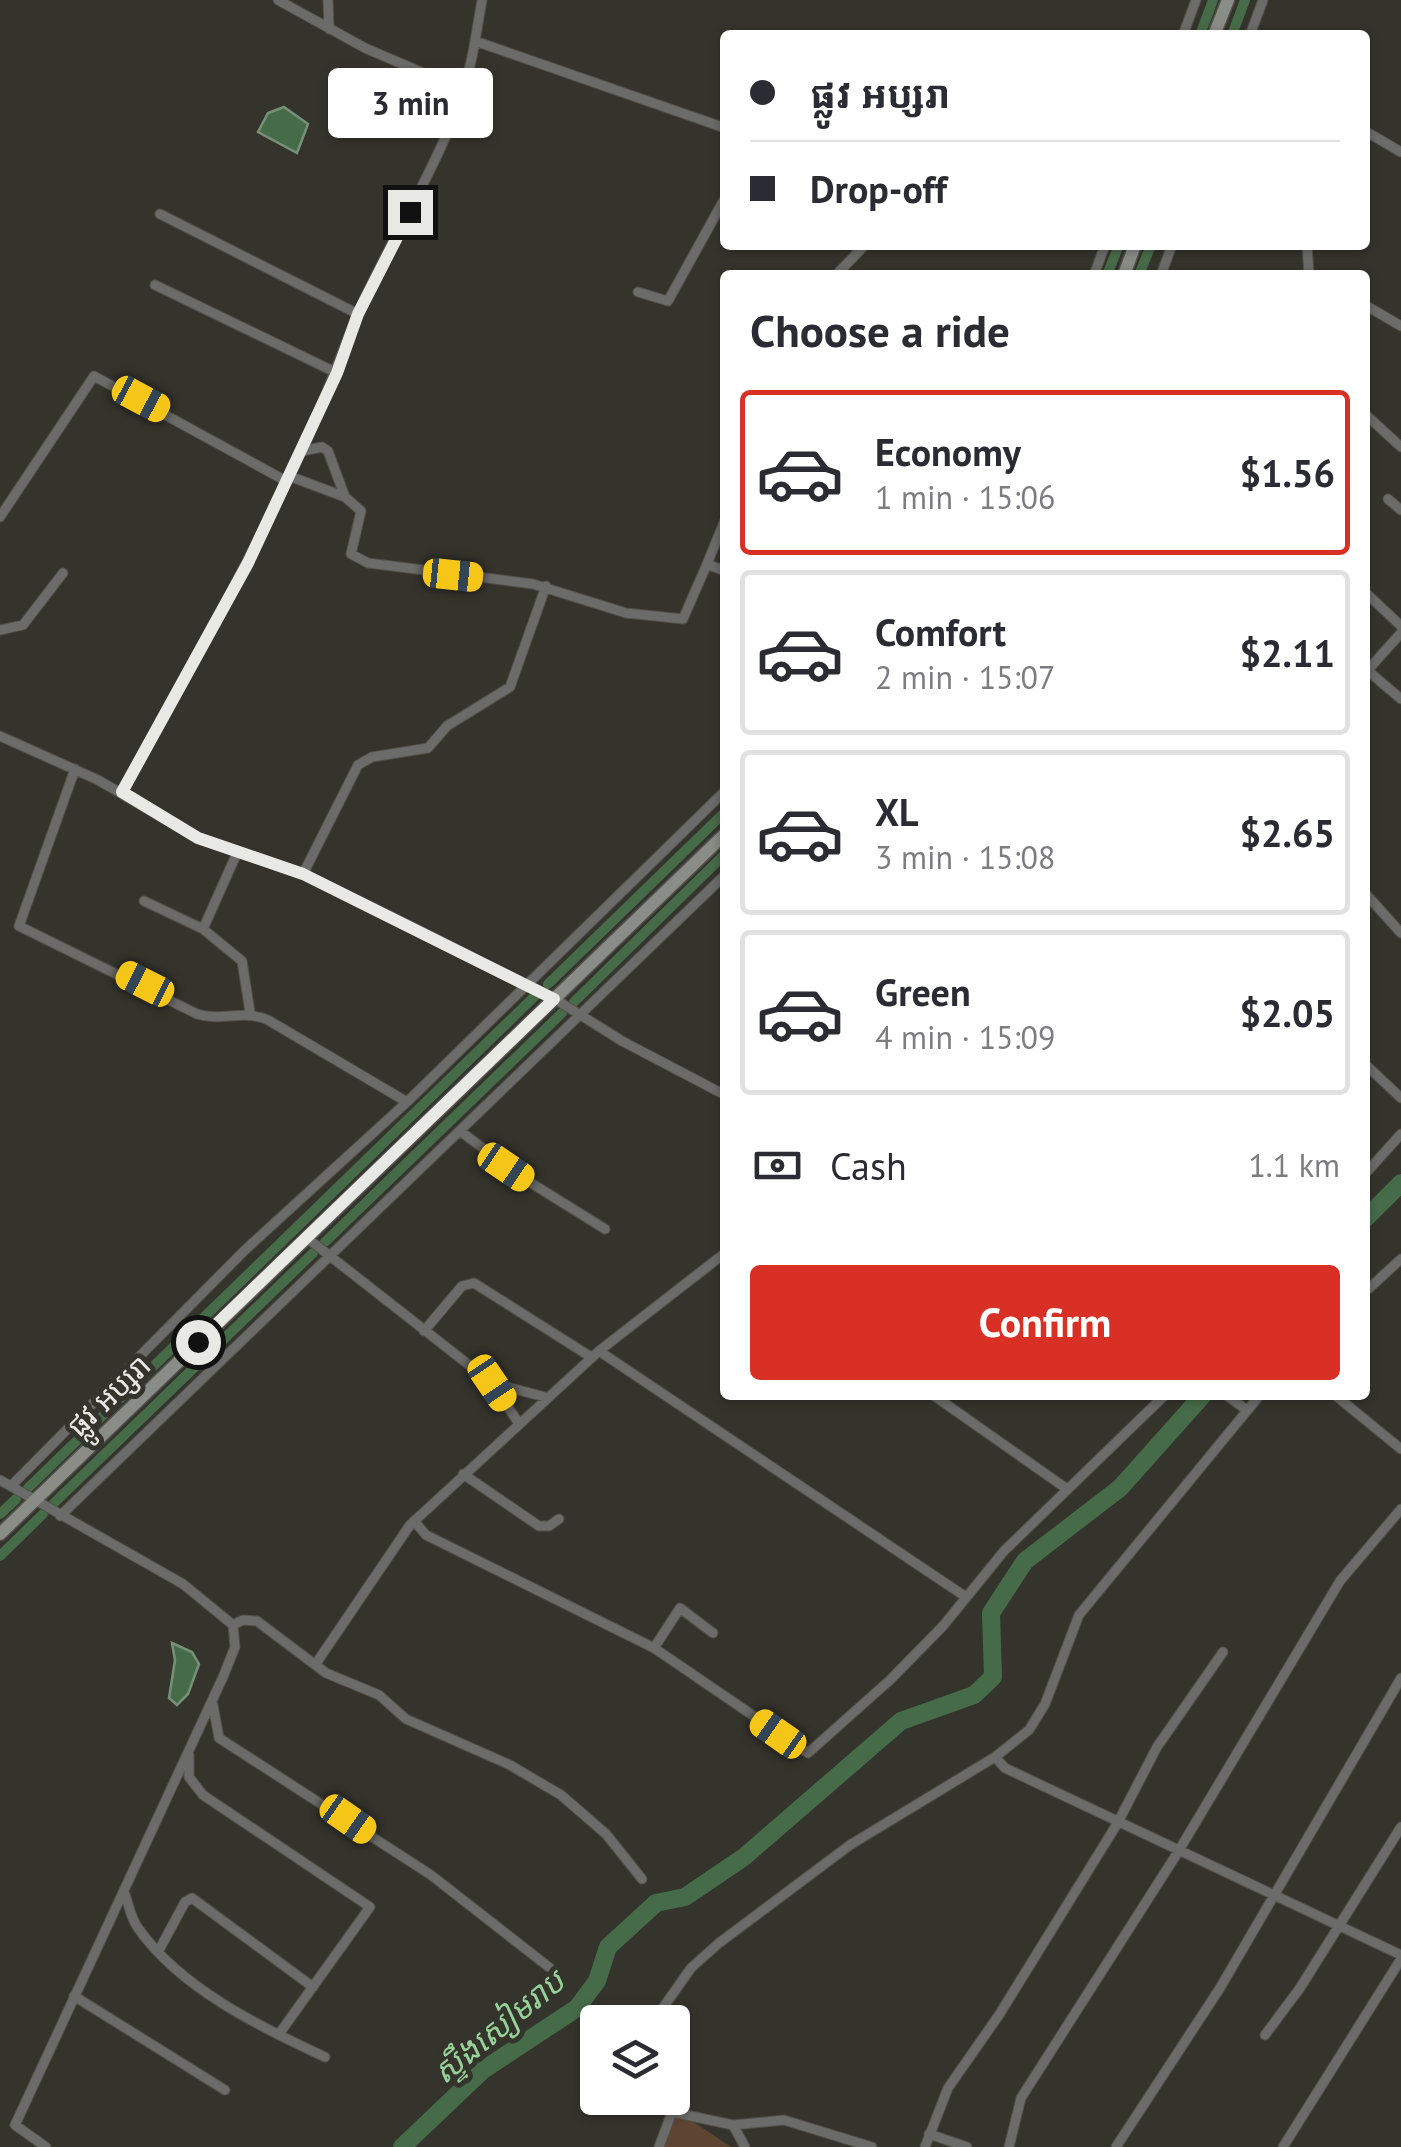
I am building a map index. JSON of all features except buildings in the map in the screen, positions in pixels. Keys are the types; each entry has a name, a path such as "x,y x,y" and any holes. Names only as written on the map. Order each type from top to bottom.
{"street":[{"path":"278,0 329,29 463,90"},
{"path":"328,0 329,29"},
{"path":"122,792 248,563 302,451 358,314 426,178 463,90 482,0"},
{"path":"1185,30 1196,0"},
{"path":"1216,30 1228,0"},
{"path":"1252,30 1263,0"},
{"path":"475,41 720,126"},
{"path":"1370,135 1401,152"},
{"path":"638,292 662,302 670,299 720,207"},
{"path":"160,214 358,314"},
{"path":"841,270 860,250"},
{"path":"155,286 337,373"},
{"path":"1370,308 1401,326"},
{"path":"0,517 94,376 288,478 346,496"},
{"path":"1370,419 1401,447"},
{"path":"302,451 322,447 328,451 346,496 361,511 350,547 357,559 546,586 635,615 683,619 720,532"},
{"path":"1388,499 1401,510"},
{"path":"706,564 720,569"},
{"path":"0,630 24,625 63,573"},
{"path":"303,874 358,765 372,757 428,748 447,726 510,686 546,586"},
{"path":"1370,597 1401,630 1370,667"},
{"path":"1370,675 1401,700"},
{"path":"0,736 122,792 166,821 237,853 303,874 554,999 720,1092"},
{"path":"75,769 19,926 197,1014 218,1018 250,1012 406,1102"},
{"path":"11,1486 245,1250 406,1102 720,796"},
{"name":"ផ្លូវ អប្សរា","path":"0,1534 720,839"},
{"path":"202,930 237,853"},
{"path":"60,1516 720,880"},
{"path":"1370,899 1401,933"},
{"path":"144,900 202,930 242,962 250,1012"},
{"path":"1370,1069 1401,1098"},
{"path":"460,1131 523,1178 605,1228"},
{"path":"1370,1168 1401,1134"},
{"path":"306,1238 492,1383 518,1422"},
{"path":"315,1665 370,1579 414,1522 595,1354 720,1258"},
{"path":"1370,1287 1401,1259"},
{"path":"424,1331 462,1286 474,1284 595,1354 966,1597"},
{"path":"492,1383 545,1398"},
{"path":"940,1400 1067,1489"},
{"path":"414,1522 426,1534 654,1648 808,1754 890,1680 1004,1551 1160,1400"},
{"path":"1233,1400 1243,1407"},
{"path":"664,2005 685,1976 719,1942 850,1845 995,1758 1036,1722 1079,1615 1243,1407 1253,1400"},
{"path":"1341,1400 1401,1449"},
{"path":"463,1474 539,1526 548,1526 559,1518"},
{"path":"0,1480 183,1584 233,1626 234,1647 213,1700 15,2125 46,2147"},
{"path":"1008,2147 1022,2098 1178,1852 1340,1580 1401,1509"},
{"path":"654,1648 680,1608 713,1633"},
{"path":"233,1626 243,1620 257,1621 315,1665 382,1696 406,1719 510,1765 555,1791 606,1834 642,1878"},
{"path":"925,2147 948,2088 1000,2015 1117,1824 1157,1746 1223,1652"},
{"path":"1116,2147 1276,1894 1401,1678"},
{"path":"213,1700 219,1738 431,1875 550,1968"},
{"path":"190,1747 189,1777 203,1795 370,1905 279,2034"},
{"path":"995,1758 1004,1768 1117,1824 1276,1894 1401,1957 1283,2147"},
{"path":"1265,2035 1401,1827"},
{"path":"124,1892 132,1918 158,1952 229,2005 325,2057"},
{"path":"158,1952 185,1902 192,1898 314,1987"},
{"path":"74,1996 225,2090"},
{"path":"660,2147 671,2115"},
{"path":"686,2115 733,2125 784,2120 872,2147"},
{"path":"733,2125 746,2147"},
{"path":"930,2134 967,2147"}],"shaded area":[{"path":"284,107 308,124 297,153 258,132 268,113"},
{"path":"172,1643 192,1652 199,1664 188,1694 177,1705 169,1698 175,1660"},
{"path":"673,2115 683,2115 731,2147 655,2147"}],"waterway":[{"path":"1202,30 1213,0"},
{"path":"1234,30 1245,0"},
{"path":"1109,270 1117,250"},
{"path":"1141,270 1149,250"},
{"path":"548,984 720,817"},
{"path":"574,1002 720,859"},
{"path":"28,1488 536,995"},
{"path":"325,1242 562,1013"},
{"name":"ស្ទឹងសៀមរាប","path":"1370,1214 1401,1183"},
{"path":"54,1503 313,1253"},
{"name":"ស្ទឹងសៀមរាប","path":"402,2147 483,2070 577,2008 597,1981 608,1947 656,1903 685,1897 744,1857 901,1721 974,1695 993,1677 991,1613 1025,1561 1120,1488 1199,1400"},
{"path":"0,1514 16,1499"},
{"path":"0,1556 43,1514"}],"route":[{"path":"198,1342 554,999 303,874 198,838 122,792 248,563 337,373 358,314 410,212"}]}
